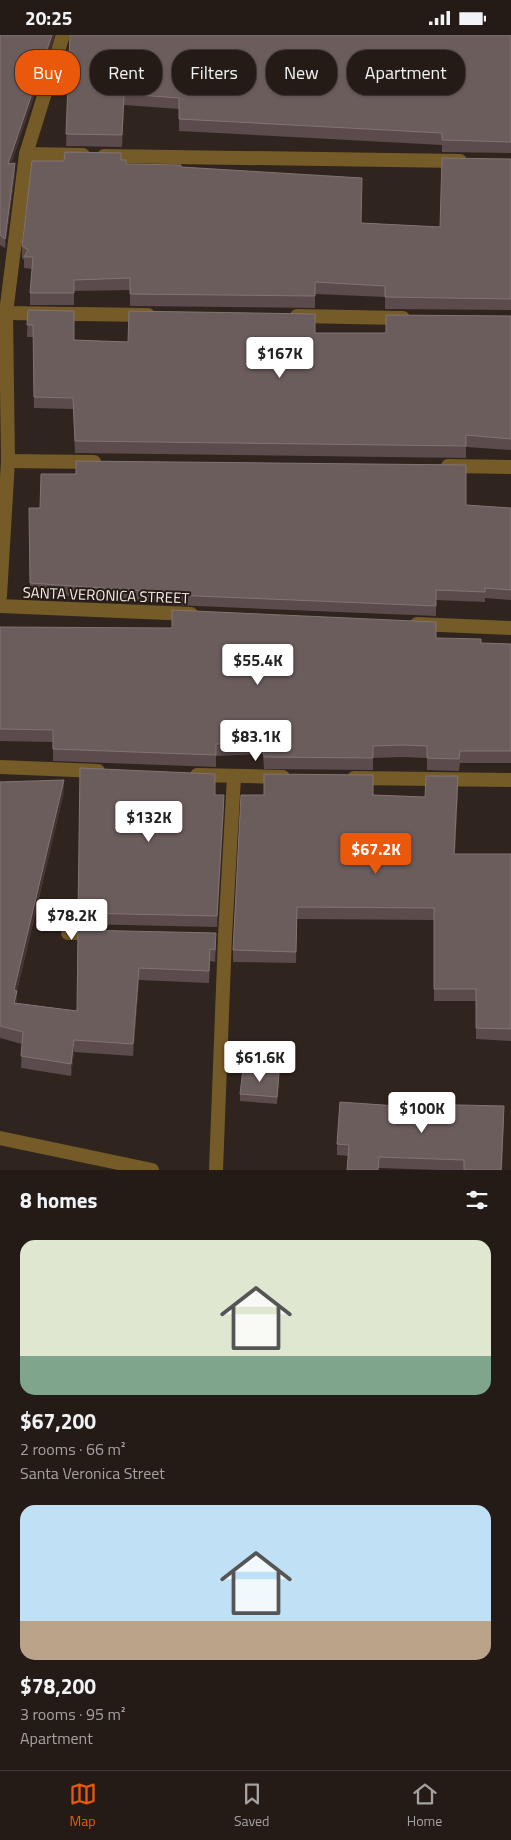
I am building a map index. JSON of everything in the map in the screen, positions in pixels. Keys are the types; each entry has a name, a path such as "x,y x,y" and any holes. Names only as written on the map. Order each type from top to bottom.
{"street":[{"path":"0,596 8,461 6,313 26,154 63,35"},
{"path":"26,154 471,161"},
{"path":"6,313 165,315"},
{"path":"283,316 412,318"},
{"path":"8,461 106,462"},
{"path":"432,466 511,467"},
{"name":"SANTA VERONICA STREET","path":"0,607 206,615"},
{"path":"403,623 511,628"},
{"path":"0,767 107,771"},
{"path":"186,775 294,777"},
{"path":"216,1170 220,936 234,777"},
{"path":"343,778 511,780"},
{"path":"68,933 108,934"},
{"path":"0,1138 152,1170"}],"building":[{"path":"0,35 52,35 47,50 15,50 15,95 32,95 8,164 15,163 5,239 0,235"},
{"path":"70,35 511,35 511,142 442,140 442,133 179,119 179,98 138,95 162,95 162,50 90,50 90,95 124,95 122,135 66,134 68,95 80,95 80,50 69,50"},
{"path":"65,152 121,153 121,160 126,160 126,164 181,165 181,167 362,178 361,223 440,227 442,158 511,159 511,299 385,297 385,286 315,282 315,296 130,294 130,278 74,280 74,293 30,293 33,257 24,257 28,250 22,246 32,161 64,161"},
{"path":"28,310 74,311 74,340 128,342 129,311 315,314 315,333 386,333 386,315 511,316 511,439 466,435 466,446 75,441 73,398 34,397 33,325 27,325"},
{"path":"76,461 466,465 466,505 511,508 511,590 485,588 485,592 436,590 436,606 173,595 173,593 30,583 29,508 40,508 41,474 76,474"},
{"path":"172,610 436,622 436,638 481,639 481,643 511,644 511,751 460,751 459,759 427,758 427,746 402,745 373,746 373,758 264,757 263,742 216,744 216,755 53,749 53,730 0,729 0,627 172,628"},
{"path":"80,768 215,774 215,795 224,795 217,916 78,913"},
{"path":"264,774 373,775 373,795 425,797 426,776 458,776 454,854 511,854 511,1029 476,1028 476,989 434,989 434,908 297,907 296,952 233,950 241,795 264,795"},
{"path":"64,780 14,990 17,991 14,1003 77,1011 78,930 216,933 215,950 210,949 209,971 139,968 133,1044 74,1040 71,1064 21,1056 23,1032 0,1026 0,782"},
{"path":"243,1069 279,1073 277,1097 240,1094"},
{"path":"340,1102 412,1107 413,1104 504,1106 501,1170 464,1170 464,1160 379,1157 378,1170 347,1170 349,1145 337,1144"}]}
